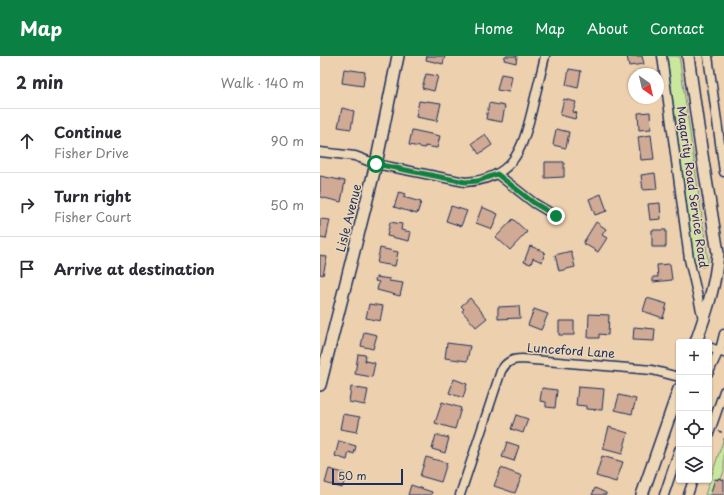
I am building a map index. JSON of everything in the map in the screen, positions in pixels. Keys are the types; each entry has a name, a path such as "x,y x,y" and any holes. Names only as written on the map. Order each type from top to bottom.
{"main road":[{"name":"Lisle Avenue","path":"320,385 376,164 398,56"},
{"path":"688,56 702,155 721,252 710,299 697,339"},
{"path":"642,495 676,398"}],"street":[{"path":"320,152 355,156 376,164 465,182 478,181 497,174 514,159 521,148 545,56"},
{"name":"Magarity Road Service Road","path":"662,56 689,259 703,320"},
{"path":"708,56 722,146 724,172"},
{"path":"497,174 534,203 556,216"},
{"path":"712,367 721,352 724,334"},
{"name":"Lunceford Lane","path":"460,495 501,371 508,362 515,359 522,359 612,366 652,370 676,376"},
{"path":"712,425 724,391"},
{"path":"664,495 676,459"},
{"path":"688,495 692,483"}],"green space":[{"path":"667,56 679,56 708,260 707,265 703,267 696,265 694,261"},
{"path":"724,438 724,471 721,479 715,479 710,495 705,495 709,483 712,483 712,474"}],"building":[{"path":"427,56 445,56 443,64 426,60"},
{"path":"505,56 517,56 516,63 504,60"},
{"path":"627,56 642,56 644,64 629,66"},
{"path":"344,69 365,72 363,86 342,83"},
{"path":"569,69 581,71 578,88 566,85"},
{"path":"426,74 438,76 434,91 422,88"},
{"path":"501,74 512,76 509,92 497,90"},
{"path":"564,99 576,102 573,112 577,113 575,119 560,115"},
{"path":"419,101 441,103 437,121 416,117"},
{"path":"489,103 505,106 502,122 486,119"},
{"path":"342,108 354,111 351,129 338,127"},
{"path":"650,112 651,129 639,130 638,113"},
{"path":"556,129 569,132 566,148 553,145"},
{"path":"412,130 440,136 437,148 425,146 425,148 409,145"},
{"path":"485,134 492,145 479,154 472,143"},
{"path":"651,135 654,159 641,160 638,137"},
{"path":"545,162 564,162 564,177 545,178"},
{"path":"655,173 657,189 643,190 641,175"},
{"path":"320,176 345,181 341,202 320,197"},
{"path":"399,192 405,194 403,197 421,202 417,214 394,207"},
{"path":"601,194 607,211 595,215 589,199"},
{"path":"660,203 661,219 650,220 648,204"},
{"path":"451,206 467,211 461,226 446,221"},
{"path":"482,207 498,214 492,229 476,223"},
{"path":"320,219 330,220 326,239 320,238"},
{"path":"513,219 527,232 510,250 496,237"},
{"path":"390,222 402,224 401,230 411,232 409,241 387,236"},
{"path":"596,222 606,229 602,235 607,238 598,252 583,243"},
{"path":"652,230 666,230 666,247 652,247"},
{"path":"530,246 545,252 542,262 533,258 531,264 524,262"},
{"path":"380,248 398,252 395,266 377,263"},
{"path":"571,251 575,267 559,271 555,255"},
{"path":"320,255 327,257 323,275 320,274"},
{"path":"670,264 672,280 653,282 653,277 658,277 657,265"},
{"path":"376,277 403,283 400,296 377,290 379,282 375,281"},
{"path":"470,298 487,318 476,327 462,311 464,309 461,306"},
{"path":"647,298 667,304 663,318 643,311"},
{"path":"369,304 383,306 380,321 366,318"},
{"path":"519,306 520,318 498,319 498,307"},
{"path":"534,309 548,314 541,330 528,325"},
{"path":"589,314 609,315 608,335 599,334 599,338 588,338"},
{"path":"559,321 574,321 574,335 559,335"},
{"path":"634,327 655,329 654,341 633,340"},
{"path":"364,332 377,335 373,349 361,346"},
{"path":"447,343 470,346 467,361 445,358"},
{"path":"358,354 366,355 365,361 375,363 372,377 355,374"},
{"path":"454,379 467,384 463,398 449,393"},
{"path":"351,387 368,390 365,405 349,402"},
{"path":"578,387 604,389 602,410 586,409 586,406 576,405"},
{"path":"542,388 557,390 555,408 546,407 546,402 540,401"},
{"path":"619,395 636,399 632,414 615,410"},
{"path":"442,402 461,408 455,429 435,423"},
{"path":"343,414 360,417 357,432 340,429"},
{"path":"516,415 528,419 523,433 511,429"},
{"path":"609,427 628,433 622,454 603,449"},
{"path":"436,435 449,438 445,453 432,449"},
{"path":"339,441 356,446 354,454 349,452 347,460 335,456"},
{"path":"507,442 519,446 514,461 502,457"},
{"path":"602,456 623,462 616,482 596,476"},
{"path":"426,457 447,463 441,482 420,476"},
{"path":"501,468 522,476 515,493 494,486"},
{"path":"329,469 347,474 342,488 325,483"},
{"path":"718,478 724,480 724,495 710,495 715,479 718,480"},
{"path":"411,485 432,492 431,495 408,495"},
{"path":"595,488 606,493 606,495 592,495"}],"route":[{"path":"376,164 465,182 478,181 497,174 534,203 556,216"}]}
